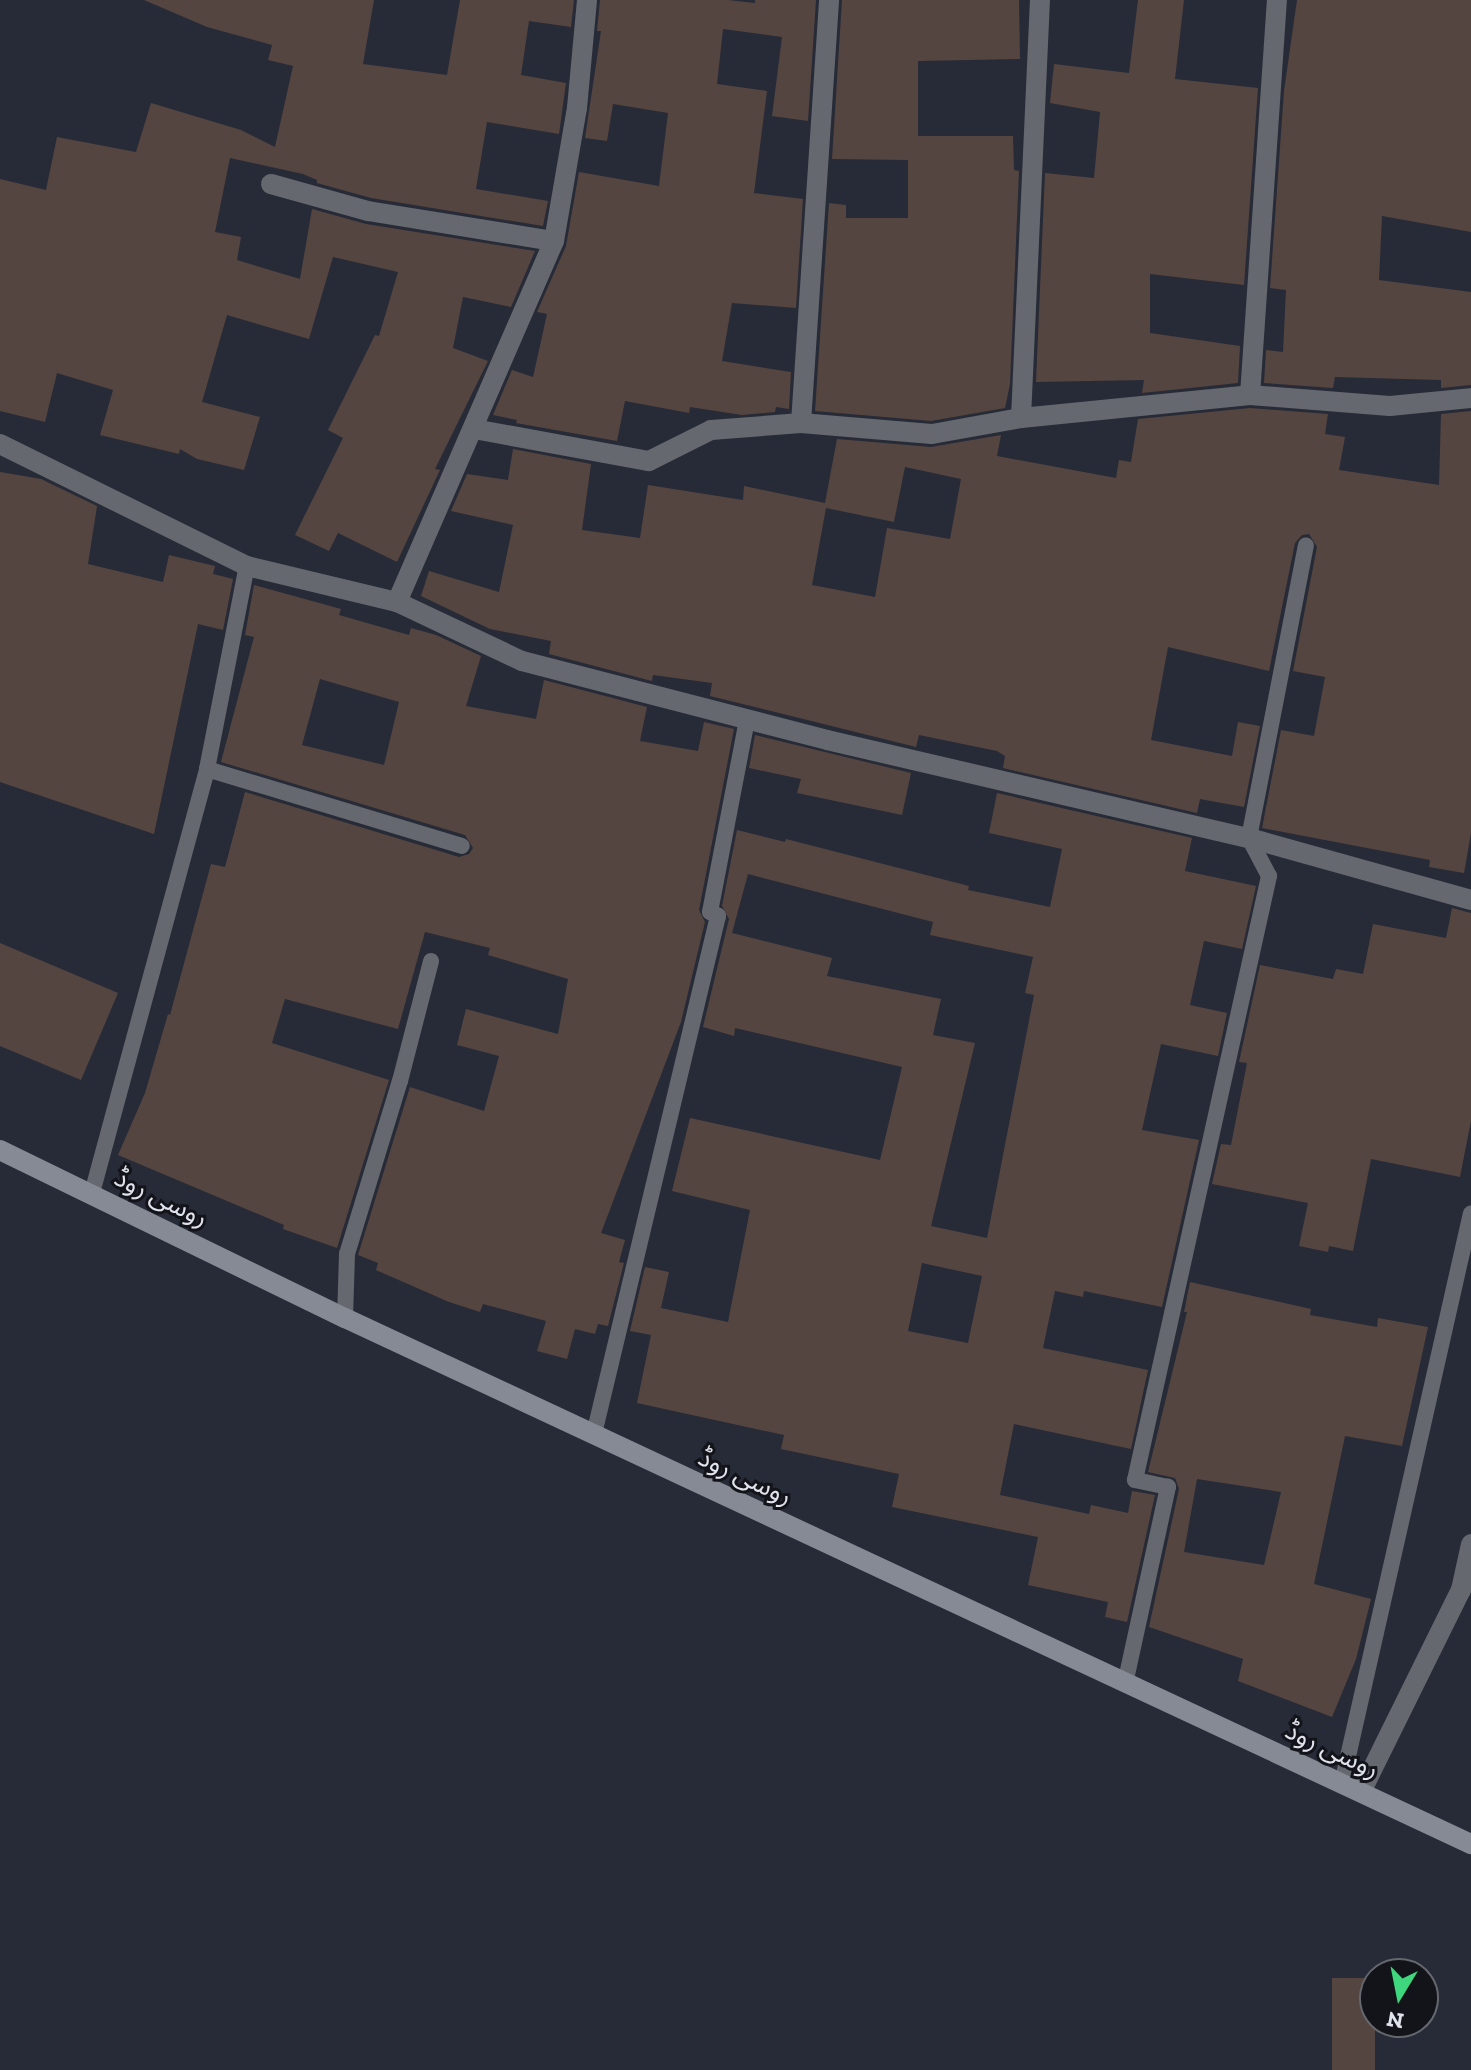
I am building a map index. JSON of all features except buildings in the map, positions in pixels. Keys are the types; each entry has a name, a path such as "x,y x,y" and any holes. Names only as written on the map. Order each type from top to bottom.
{"main road":[{"name":"روسی روڈ","path":"0,1150 345,1318 1471,1844"}],"street":[{"path":"397,602 554,241 577,108 587,0"},
{"path":"801,423 829,0"},
{"path":"1021,418 1040,0"},
{"path":"1250,395 1277,0"},
{"path":"271,184 368,211 554,241"},
{"path":"474,429 649,461 711,430 801,423 932,434 1021,418 1250,395 1390,406 1471,398"},
{"path":"0,444 247,566 397,602 522,661 747,719 1249,838 1471,900"},
{"path":"1361,1792 1461,1590 1471,1544"}],"lane":[{"path":"1125,1684 1168,1487 1135,1480 1269,876 1249,838 1306,545"},
{"path":"92,1193 207,769 247,566"},
{"path":"594,1434 718,916 710,912 747,719"},
{"path":"207,769 462,846"},
{"path":"345,1318 347,1254 400,1081 431,961"},
{"path":"1342,1783 1471,1213"}]}
